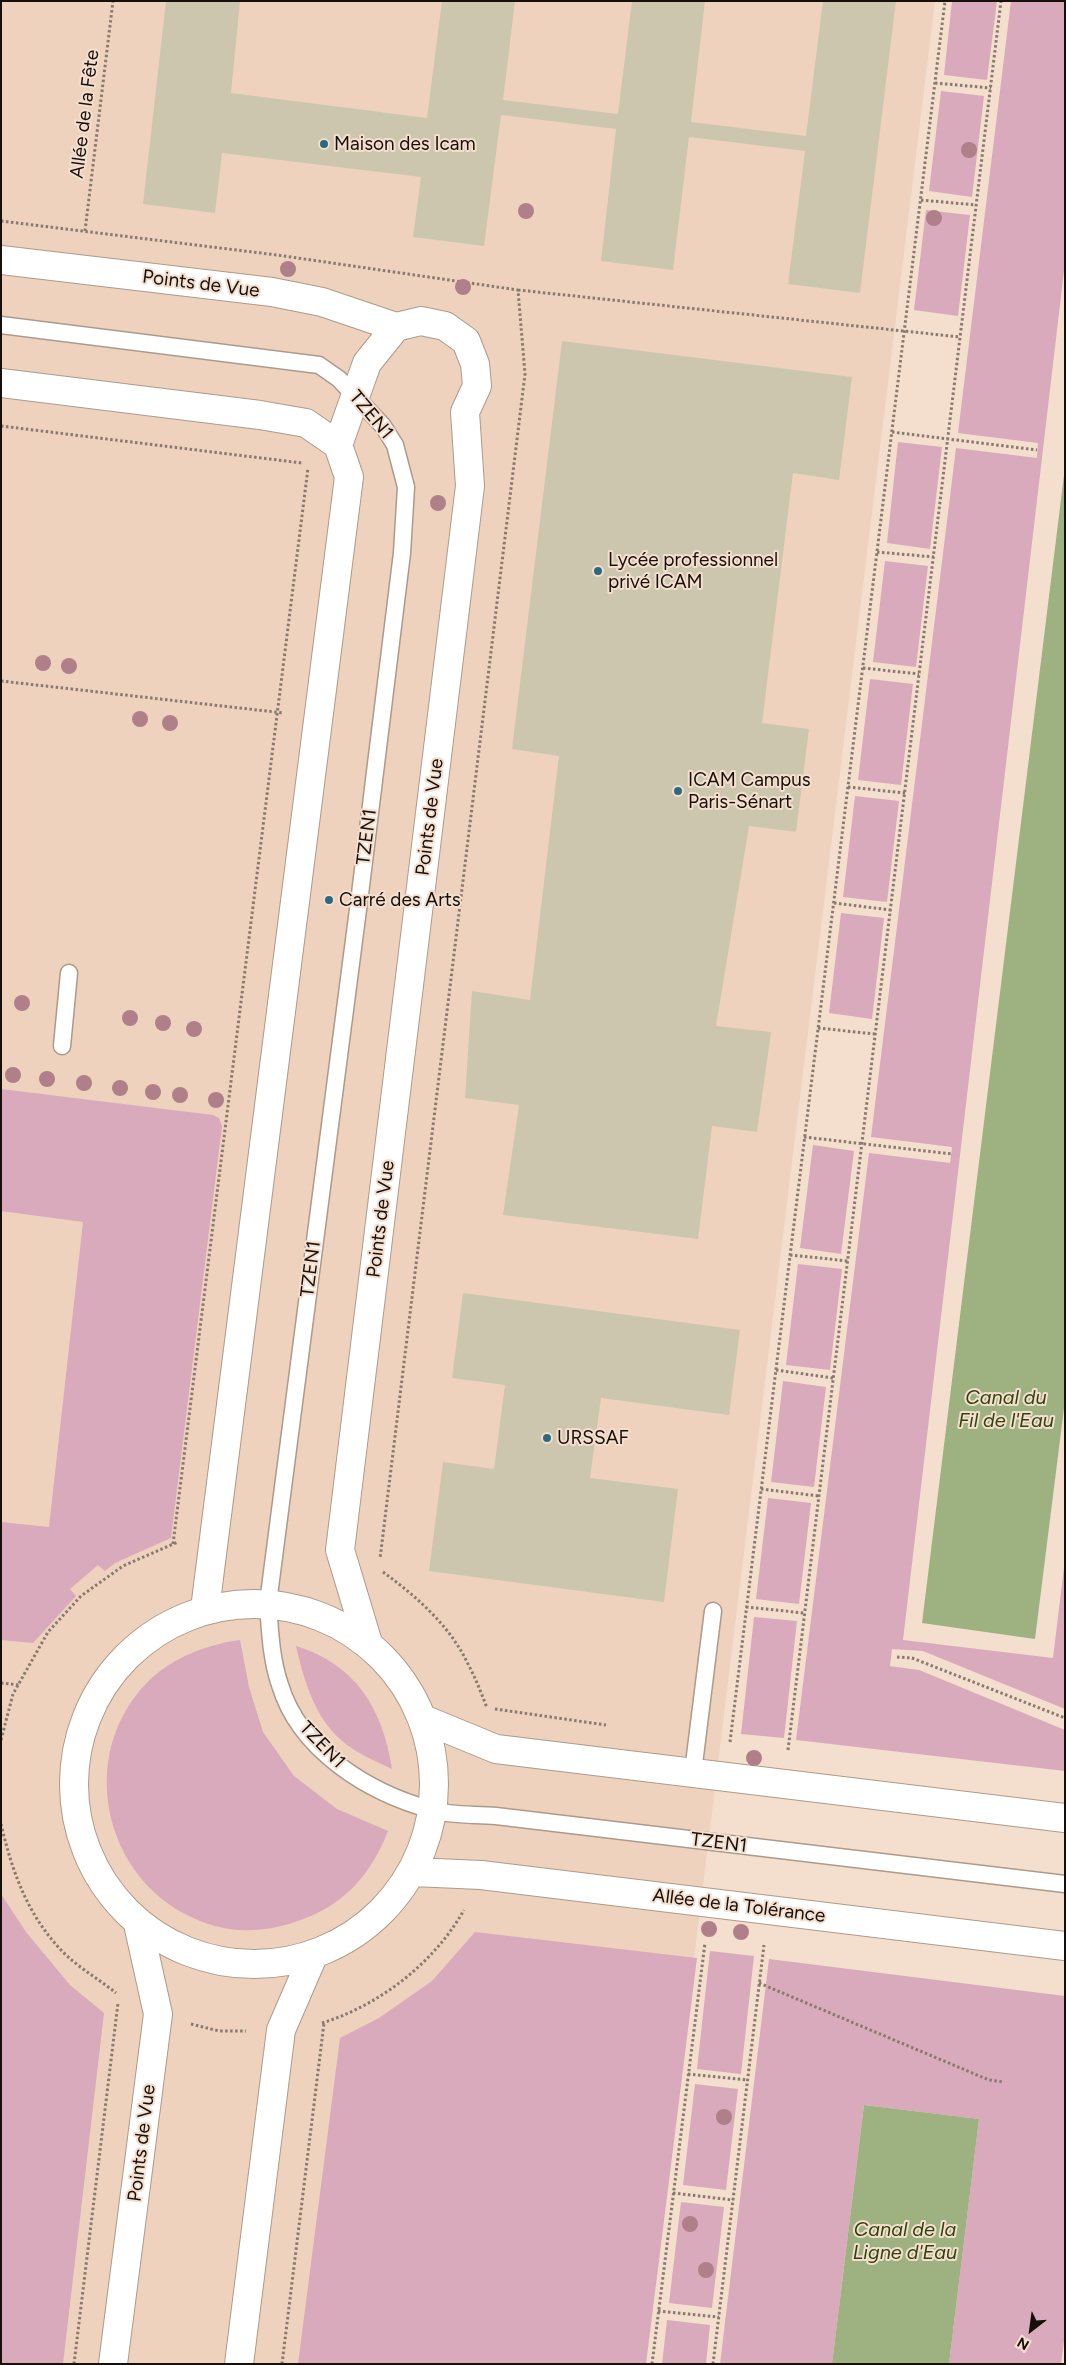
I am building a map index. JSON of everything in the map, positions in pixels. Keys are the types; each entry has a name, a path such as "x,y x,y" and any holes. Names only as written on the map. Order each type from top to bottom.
{"street":[{"name":"Points de Vue","path":"1,260 272,292 322,302 396,327 421,321 445,326 466,341 475,364 477,386 465,412 470,486 340,1550 368,1643"},
{"path":"338,445 367,363 396,327"},
{"path":"1,383 306,423 338,445 349,477 205,1609"},
{"path":"268,1603 321,1616 368,1643 401,1677 423,1719 434,1764 434,1811 426,1842 413,1872 387,1908 380,1914 353,1936 313,1956 252,1966 192,1955 138,1924 101,1882 78,1830 72,1774 84,1719 112,1671 154,1632 205,1609 236,1604 268,1603"},
{"path":"423,1719 496,1749 784,1782 1065,1818"},
{"name":"Allée de la Tolérance","path":"413,1872 481,1875 1065,1946"},
{"name":"Points de Vue","path":"113,2364 158,2014 138,1924"},
{"path":"240,2364 282,2030 313,1956"}],"lane":[{"name":"TZEN1","path":"1,325 319,365 339,379 383,426 395,445 406,487 402,553 268,1603 270,1641 280,1686 300,1726 341,1768 381,1792 434,1811 496,1816 1065,1884"},
{"path":"62,1046 69,973"},
{"path":"693,1772 713,1611"}],"path":[{"name":"Allée de la Fête","path":"84,231 113,1"},
{"path":"725,1776 945,1"},
{"path":"784,1782 1001,1"},
{"path":"935,83 991,88"},
{"path":"920,200 976,205"},
{"path":"518,290 960,337"},
{"path":"1,426 309,464 173,1544"},
{"path":"892,432 1038,450"},
{"path":"877,552 934,557"},
{"path":"863,668 919,674"},
{"path":"1,681 319,717"},
{"path":"440,731 481,738"},
{"path":"848,786 905,793"},
{"path":"834,903 891,910"},
{"path":"818,1028 875,1034"},
{"path":"804,1138 952,1154"},
{"path":"790,1255 848,1261"},
{"path":"776,1370 833,1378"},
{"path":"761,1489 819,1496"},
{"path":"1,1740 13,1694 48,1632 81,1596 122,1566 173,1544 213,1535"},
{"path":"746,1607 804,1613"},
{"path":"897,1657 912,1658 1065,1718"},
{"path":"1,1683 19,1685"},
{"path":"1,1824 10,1865 33,1913 62,1951 119,1995 74,2364"},
{"path":"652,2364 704,1943"},
{"path":"713,2364 763,1948"},
{"path":"759,1983 989,2080 1004,2082"},
{"path":"282,2364 324,2023"},
{"path":"688,2074 747,2080"},
{"path":"674,2193 733,2200"},
{"path":"658,2311 719,2317"}],"shaded area":[{"path":"1,1 935,1 644,2364 1,2364"},
{"path":"952,1 997,1 987,80 944,75"},
{"path":"1011,1 1065,1 1065,262 903,1640 1053,1658 1065,1559 1065,1709 923,1651 892,1649 890,1666 919,1670 1065,1730 1065,1771 796,1740 869,1153 950,1163 952,1147 871,1137 956,448 1037,458 1038,443 958,433"},
{"path":"941,91 984,96 972,197 929,191"},
{"path":"926,210 970,215 958,316 914,310"},
{"path":"898,442 942,447 930,549 887,543"},
{"path":"885,561 928,566 916,667 873,662"},
{"path":"870,679 913,684 901,785 858,780"},
{"path":"855,796 899,801 887,902 843,897"},
{"path":"841,913 884,918 872,1019 829,1013"},
{"path":"1,1089 213,1115 219,1118 222,1126 171,1538 115,1563 105,1571 98,1565 70,1589 76,1596 33,1643 1,1640 1,1522 49,1527 83,1222 1,1211"},
{"path":"813,1145 854,1151 841,1254 800,1248"},
{"path":"798,1264 842,1269 830,1370 786,1365"},
{"path":"783,1381 826,1387 814,1487 771,1482"},
{"path":"768,1498 811,1503 799,1604 756,1599"},
{"path":"754,1617 797,1621 784,1738 741,1734"},
{"path":"240,1640 249,1687 263,1732 294,1776 337,1809 388,1831 381,1848 363,1876 340,1899 312,1916 295,1922 266,1929 252,1930 238,1930 210,1925 183,1913 156,1894 134,1869 119,1841 110,1811 107,1779 111,1747 122,1717 141,1689 162,1670 186,1656 212,1646"},
{"path":"296,1646 317,1654 335,1665 364,1692 382,1728 392,1769 353,1749 341,1740 324,1720 311,1697"},
{"path":"1,1894 26,1932 70,1985 104,2013 63,2364 1,2364"},
{"path":"475,1932 697,1958 646,2364 298,2364 340,2038 379,2018 432,1981"},
{"path":"710,1951 754,1956 741,2074 697,2069"},
{"path":"769,1959 1065,1996 1065,2334 1061,2364 949,2364 979,2119 864,2105 832,2364 720,2364"},
{"path":"695,2084 738,2089 726,2190 683,2185"},
{"path":"681,2202 724,2207 712,2308 669,2303"},
{"path":"667,2320 710,2325 706,2364 662,2364"}],"water":[{"name":"Canal du Fil de l'Eau","path":"1065,467 1065,1400 1035,1639 922,1623"},
{"name":"Canal de la Ligne d'Eau","path":"864,2105 979,2119 949,2364 832,2364"}],"building":[{"name":"Maison des Icam","path":"166,1 240,1 231,93 427,118 442,1 515,1 503,100 618,114 632,1 705,1 691,122 806,136 823,1 896,1 860,293 788,284 805,151 689,137 673,270 601,261 616,129 501,115 484,246 413,237 421,177 222,153 215,213 143,204"},
{"name":"ICAM Campus Paris-Sénart","path":"562,341 852,377 839,480 793,473 762,723 809,729 796,832 749,826 716,1026 771,1032 757,1132 712,1126 698,1239 503,1215 519,1105 465,1098 472,991 530,1000 559,756 512,749"},
{"name":"URSSAF","path":"463,1293 740,1330 729,1415 601,1398 590,1478 678,1489 664,1602 429,1571 443,1462 494,1469 505,1385 452,1378"}],"place":[{"name":"Maison des Icam","path":"324,144"},
{"name":"Lycée professionnel privé ICAM","path":"598,571"},
{"name":"ICAM Campus Paris-Sénart","path":"678,791"},
{"name":"Carré des Arts","path":"329,900"},
{"name":"URSSAF","path":"547,1438"}]}
